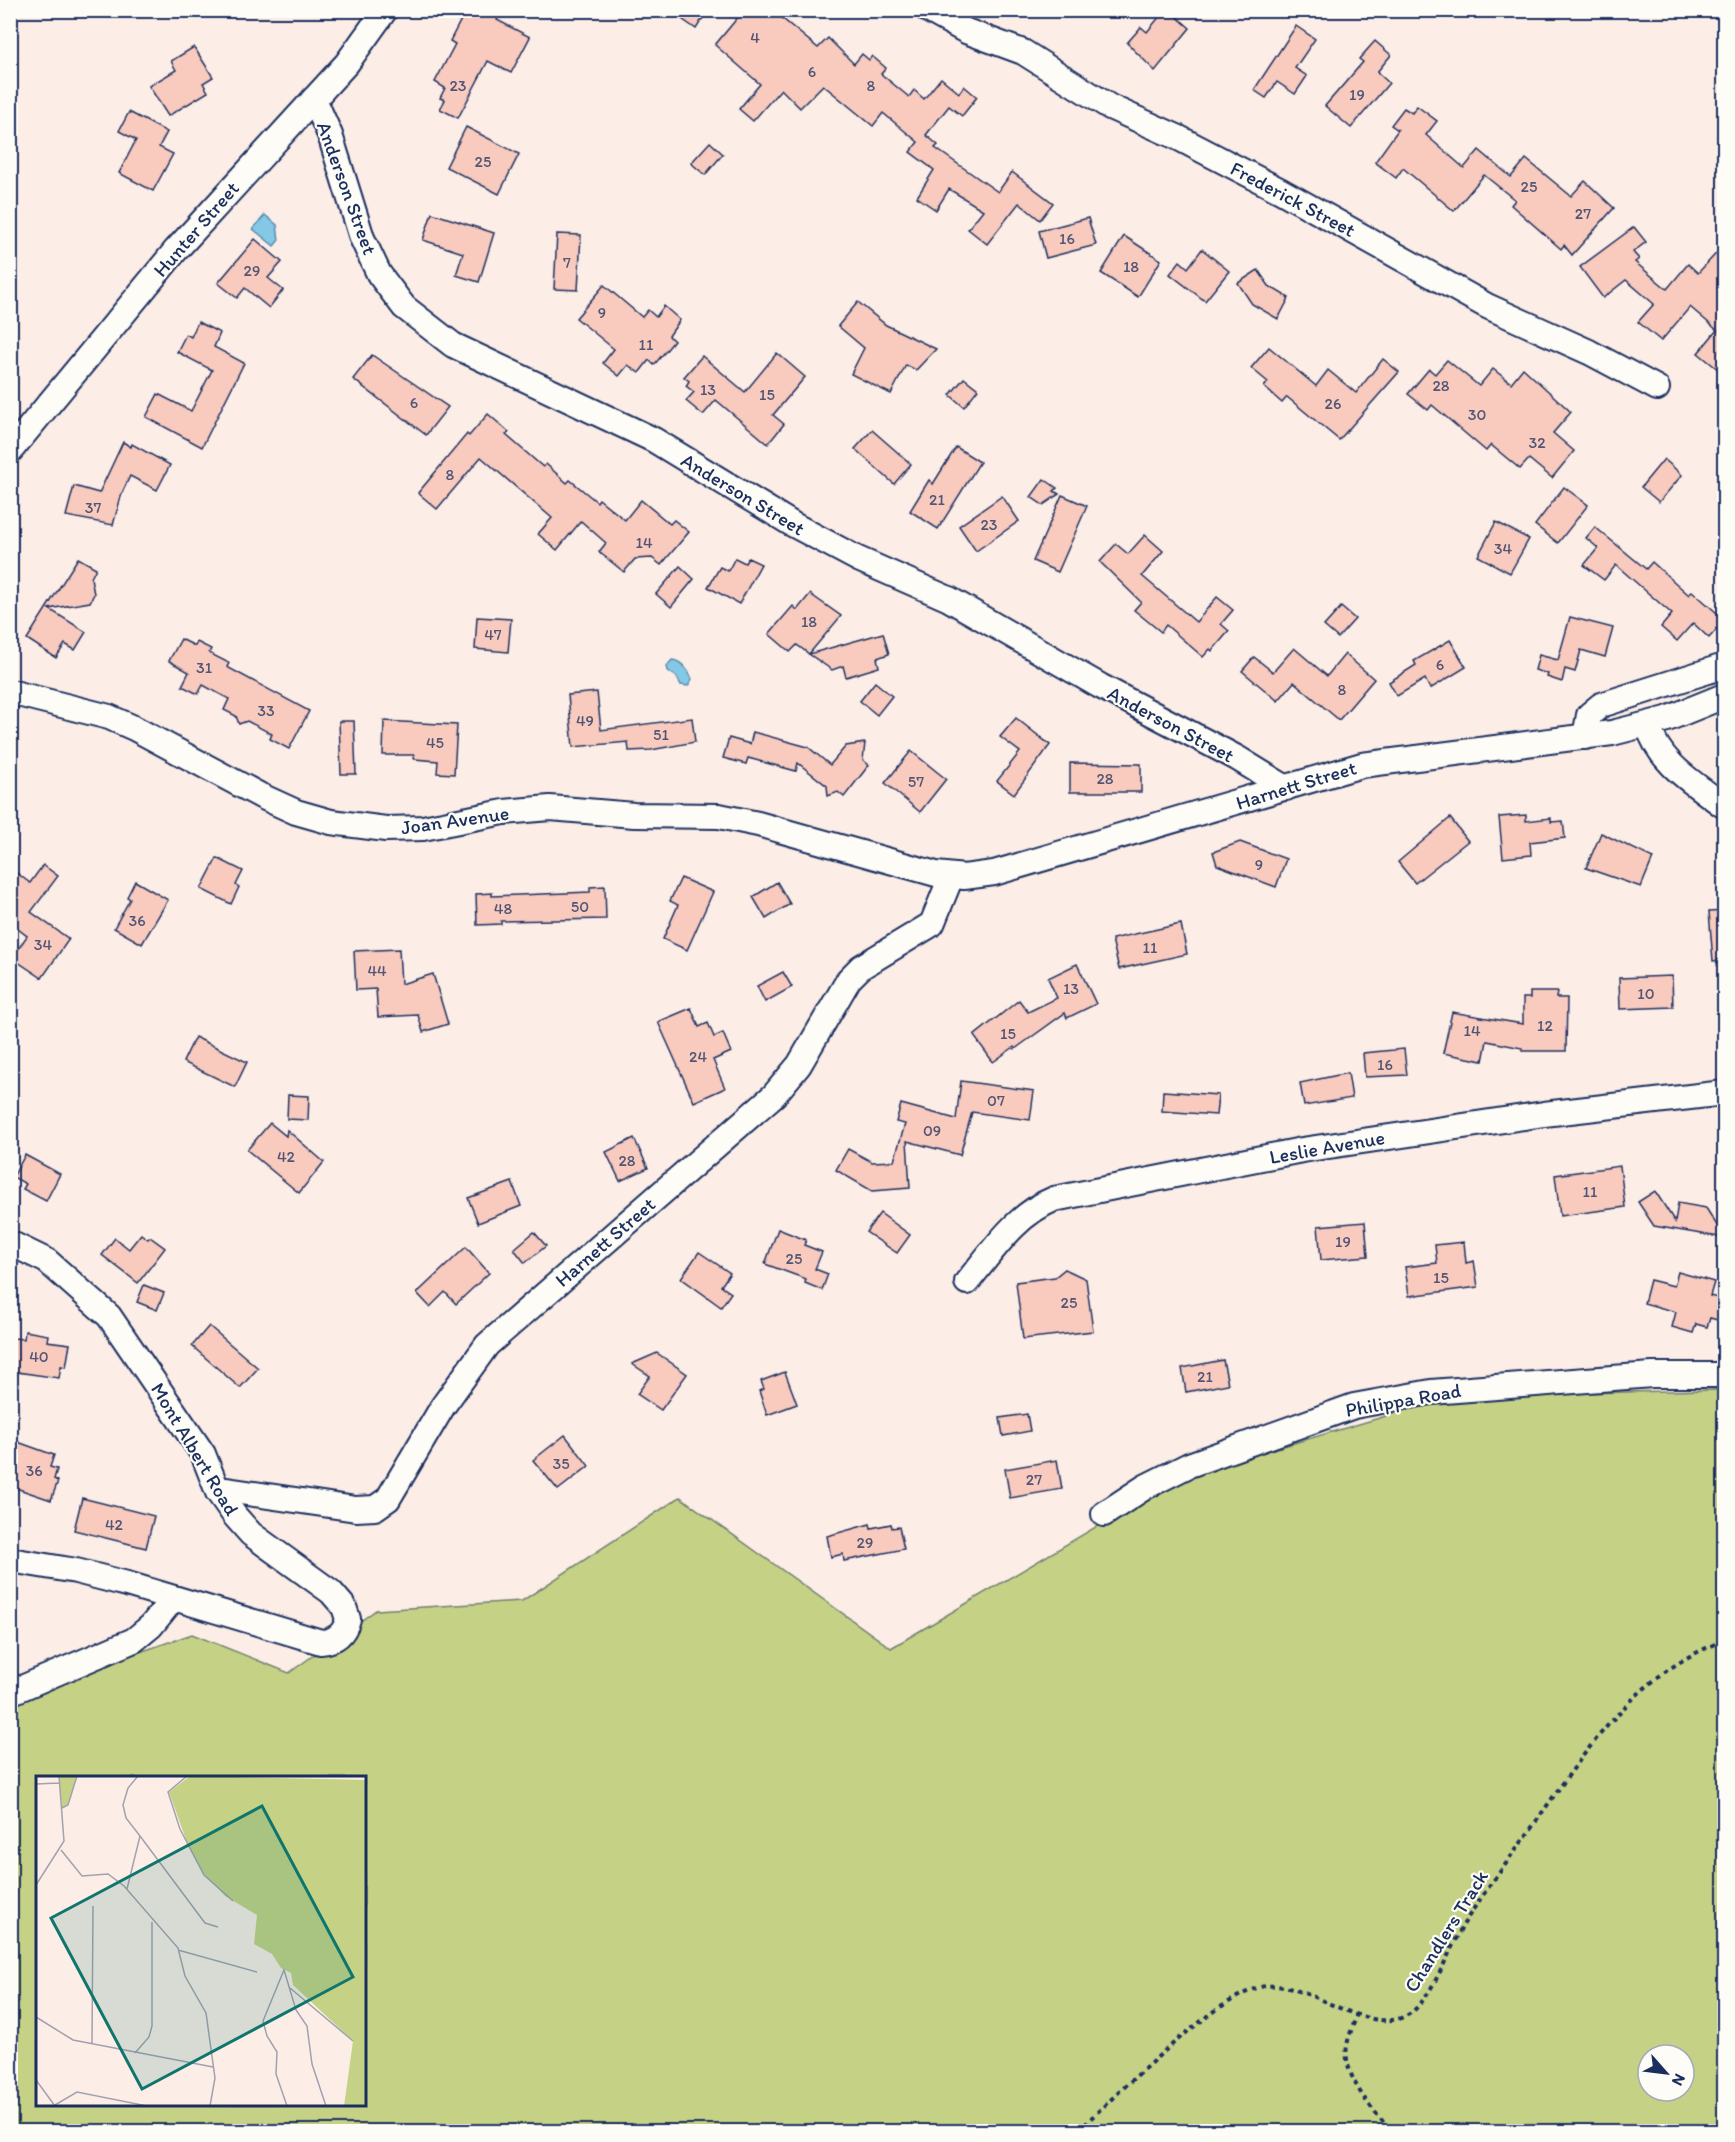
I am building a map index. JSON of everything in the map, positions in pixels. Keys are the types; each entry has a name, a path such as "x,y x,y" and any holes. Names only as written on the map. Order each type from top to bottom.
{"street":[{"name":"Hunter Street","path":"10,451 44,407 176,250 356,52 386,10"},
{"name":"Frederick Street","path":"928,10 966,31 1023,52 1110,107 1177,137 1281,191 1487,306 1589,352 1657,388"},
{"name":"Anderson Street","path":"314,99 330,135 362,238 379,274 404,307 453,345 654,440 817,538 949,599 1100,686 1237,758 1286,789"},
{"path":"1585,737 1589,715 1601,705 1725,666"},
{"name":"Joan Avenue","path":"10,692 108,717 134,728 296,812 331,822 369,828 423,828 504,812 550,808 634,815 719,816 758,824 920,870"},
{"name":"Harnett Street","path":"920,870 951,877 994,873 1286,789 1346,769 1380,761 1585,737 1648,725 1725,696"},
{"path":"1648,725 1653,742 1662,756 1725,806"},
{"name":"Harnett Street","path":"218,1492 224,1490 356,1509 375,1508 394,1491 443,1406 487,1345 760,1108 791,1078 849,979 861,967 932,924 951,877"},
{"name":"Leslie Avenue","path":"967,1282 1020,1219 1034,1207 1054,1199 1302,1150 1533,1115 1725,1093"},
{"name":"Mont Albert Road","path":"10,1243 47,1261 109,1316 203,1454 218,1492 251,1534 338,1599 347,1614 344,1630 334,1640 321,1642 173,1599"},
{"name":"Philippa Road","path":"1104,1514 1145,1487 1189,1465 1354,1406 1431,1392 1652,1375 1725,1375"},
{"path":"10,1560 76,1571 173,1599 151,1626 134,1640 10,1693"}],"path":[{"name":"Chandlers Track","path":"1079,2132 1090,2119 1199,2023 1251,1991 1264,1986 1277,1986 1378,2021 1390,2021 1413,2011 1423,1999 1466,1921 1607,1725 1671,1667 1691,1654 1725,1641"},
{"path":"1357,2013 1347,2047 1349,2066 1364,2101 1392,2132"}],"green space":[{"path":"1724,1391 1724,2131 11,2131 10,1697 192,1634 289,1673 376,1610 522,1601 680,1497 891,1648 1182,1476 1454,1396"}],"water":[{"path":"265,215 277,225 279,240 274,246 253,229"},
{"path":"672,660 682,664 689,672 692,679 688,686 681,685 676,676 668,671 667,666"}],"building":[{"path":"466,10 502,10 497,20 530,37 511,73 488,61 458,118 440,109 445,100 440,98 445,88 435,82 455,44 450,41"},
{"path":"669,10 708,10 696,29"},
{"path":"744,10 772,10 818,48 828,38 854,64 862,54 869,60 872,56 886,68 881,74 909,97 914,90 924,99 941,78 959,93 964,86 977,97 962,116 949,106 926,135 938,145 935,148 998,192 1012,172 1053,203 1040,220 1019,203 987,244 968,229 983,210 949,189 936,210 917,197 934,170 910,152 918,142 883,113 873,126 823,85 800,108 781,89 753,121 739,109 760,84 715,45"},
{"path":"1165,10 1169,10 1190,28 1155,71 1127,43 1141,27 1147,32"},
{"path":"1296,26 1315,39 1295,68 1307,76 1295,94 1277,82 1266,98 1254,90"},
{"path":"1375,41 1391,55 1377,72 1389,83 1351,128 1325,106 1363,62 1359,59"},
{"path":"194,47 213,77 203,83 208,92 168,116 149,86 176,70 171,61"},
{"path":"1417,106 1437,121 1426,135 1464,168 1479,150 1511,177 1526,159 1571,196 1585,181 1614,208 1572,255 1564,245 1561,249 1511,205 1515,200 1484,175 1454,211 1403,168 1396,178 1375,162 1398,130 1391,125 1404,108 1412,113"},
{"path":"129,112 167,132 159,147 173,154 153,191 119,173 136,140 119,131"},
{"path":"466,127 519,154 499,194 446,167"},
{"path":"710,142 723,154 705,175 691,163"},
{"path":"432,213 494,233 479,282 456,275 463,253 423,240"},
{"path":"1088,218 1096,245 1046,258 1039,231"},
{"path":"1634,227 1646,242 1633,252 1639,259 1635,262 1667,289 1688,264 1698,273 1725,244 1725,375 1698,353 1717,330 1690,307 1661,341 1638,322 1654,304 1626,280 1603,298 1580,267"},
{"path":"557,234 581,235 578,290 554,289"},
{"path":"1124,236 1161,260 1138,297 1101,273"},
{"path":"255,239 282,262 268,278 283,290 269,308 245,288 237,298 218,283"},
{"path":"1202,249 1229,271 1205,301 1170,274 1180,261 1188,268"},
{"path":"1258,270 1269,286 1289,298 1278,319 1252,304 1238,283"},
{"path":"604,285 642,317 648,310 656,317 664,306 680,320 669,336 674,341 654,365 649,360 639,373 628,365 619,376 603,363 614,349 576,318"},
{"path":"858,302 886,325 936,349 916,370 906,365 891,394 851,374 864,348 838,326"},
{"path":"198,322 220,333 214,347 244,363 202,447 146,417 158,394 191,411 212,370 177,352 186,334 191,337"},
{"path":"1269,347 1316,386 1328,370 1356,393 1383,359 1399,372 1339,440 1287,397 1282,403 1264,387 1268,382 1251,368"},
{"path":"777,353 805,377 773,415 784,424 768,444 716,400 703,415 686,401 694,392 686,386 689,381 684,377 702,356 745,392"},
{"path":"372,355 448,407 426,435 353,379"},
{"path":"1447,360 1479,386 1493,369 1511,383 1523,368 1571,412 1553,433 1574,451 1552,478 1529,459 1520,469 1491,445 1486,451 1432,405 1428,410 1408,394 1429,369 1435,374"},
{"path":"964,378 978,389 964,407 950,395"},
{"path":"488,414 509,432 506,435 543,467 546,464 567,483 570,480 597,502 599,499 625,520 641,500 670,524 674,520 689,532 661,565 652,558 635,559 624,572 599,552 606,543 581,521 557,550 538,534 552,518 481,457 437,509 418,493 467,434 469,436"},
{"path":"872,430 911,464 894,484 855,449"},
{"path":"123,442 131,447 132,444 170,465 157,490 130,476 122,493 113,525 66,516 74,486 99,493"},
{"path":"956,447 980,462 938,529 910,511 929,480 933,484"},
{"path":"1664,459 1682,475 1659,502 1641,487"},
{"path":"1044,479 1057,488 1054,491 1059,494 1043,505 1031,497"},
{"path":"1564,487 1588,505 1558,543 1535,525"},
{"path":"1062,495 1087,506 1058,572 1033,561"},
{"path":"1002,496 1019,521 976,551 959,526"},
{"path":"1496,522 1529,539 1510,573 1478,556"},
{"path":"1595,527 1646,569 1652,562 1689,595 1692,591 1725,620 1709,638 1693,623 1677,641 1661,627 1672,614 1616,565 1604,580 1584,565 1598,548 1586,538"},
{"path":"1145,535 1163,551 1142,576 1196,622 1217,597 1233,610 1221,624 1229,631 1212,651 1210,649 1203,657 1166,625 1161,632 1134,610 1141,602 1100,562 1116,544 1128,554"},
{"path":"78,558 96,568 91,578 94,594 90,602 49,609 86,632 75,650 65,644 56,658 27,639"},
{"path":"735,558 745,563 748,558 761,564 739,604 708,587 720,567 728,571"},
{"path":"680,566 694,579 671,607 656,594"},
{"path":"810,594 841,616 809,654 797,645 790,652 769,634 793,606 797,610"},
{"path":"1341,607 1355,619 1338,638 1324,626"},
{"path":"477,617 511,619 508,652 475,649"},
{"path":"1570,617 1613,628 1605,657 1581,650 1575,672 1565,669 1562,682 1535,670 1539,655 1558,660"},
{"path":"883,633 889,654 877,658 879,667 846,677 843,666 832,670 809,654"},
{"path":"181,639 195,646 197,642 211,649 209,653 229,663 227,667 309,711 289,749 270,739 272,734 247,721 239,724 236,716 224,710 229,699 203,685 198,694 182,686 189,672 169,661"},
{"path":"1450,640 1466,667 1430,689 1425,679 1397,696 1389,682 1416,665 1414,661"},
{"path":"1294,648 1327,676 1345,654 1374,679 1339,720 1294,682 1278,701 1242,671 1254,657 1273,672"},
{"path":"875,682 892,696 877,715 860,701"},
{"path":"597,692 601,730 692,718 695,742 651,750 629,751 628,742 573,747 568,695"},
{"path":"1016,718 1050,745 1014,794 997,781 1020,752 1000,737"},
{"path":"339,721 354,721 356,774 341,774"},
{"path":"384,721 457,725 454,774 437,773 438,761 414,759 414,755 383,755"},
{"path":"753,732 808,747 830,765 846,746 865,743 863,760 869,765 844,797 838,792 828,796 827,786 798,763 796,771 748,758 746,764 723,758 729,738 750,744"},
{"path":"911,751 946,779 920,812 885,783"},
{"path":"1070,763 1141,764 1141,792 1070,792"},
{"path":"1526,815 1526,821 1551,818 1551,822 1563,821 1565,838 1530,842 1531,855 1503,858 1499,817"},
{"path":"1450,818 1468,841 1415,883 1398,862"},
{"path":"1601,833 1653,858 1641,887 1586,868"},
{"path":"1240,842 1286,859 1276,887 1217,865 1213,852"},
{"path":"217,858 243,871 231,904 201,889"},
{"path":"43,865 58,876 31,912 69,939 42,978 12,958 27,936 10,923 10,868 30,883"},
{"path":"681,878 713,892 687,950 663,939 678,905 670,901"},
{"path":"135,881 168,900 142,944 114,928 130,899 127,897"},
{"path":"777,882 790,904 766,919 753,897"},
{"path":"605,886 606,919 501,921 501,924 477,925 476,894 492,893 492,896 590,892 590,887"},
{"path":"1725,911 1725,960 1713,961 1709,912"},
{"path":"1181,924 1187,954 1119,969 1112,939"},
{"path":"399,949 401,984 433,974 448,1024 423,1032 418,1015 378,1017 376,989 356,990 354,951"},
{"path":"1077,964 1096,1004 1067,1018 1065,1013 993,1062 974,1036 1019,1000 1028,1012 1057,998 1048,978"},
{"path":"783,972 792,987 765,1002 757,986"},
{"path":"1672,976 1673,1007 1620,1009 1619,978"},
{"path":"1530,992 1557,992 1556,998 1567,998 1566,1051 1522,1051 1522,1048 1487,1041 1483,1061 1443,1053 1452,1012 1523,1024 1523,998 1530,998"},
{"path":"691,1008 699,1027 708,1023 714,1037 723,1033 731,1052 713,1060 725,1088 694,1102 658,1022"},
{"path":"195,1037 247,1062 235,1087 183,1062"},
{"path":"1404,1049 1407,1075 1365,1077 1363,1053"},
{"path":"1348,1073 1352,1098 1304,1106 1300,1083"},
{"path":"961,1081 1034,1091 1030,1120 972,1112 960,1155 907,1141 910,1188 872,1191 836,1170 848,1149 872,1162 894,1161 905,1124 896,1122 901,1104 956,1119"},
{"path":"1163,1091 1218,1095 1216,1115 1162,1111"},
{"path":"288,1095 309,1096 308,1120 287,1119"},
{"path":"270,1123 286,1136 287,1130 324,1162 299,1193 247,1150"},
{"path":"634,1138 648,1168 620,1181 606,1152"},
{"path":"25,1155 60,1174 46,1201 23,1189 26,1184 13,1177"},
{"path":"1620,1166 1625,1207 1560,1216 1555,1175"},
{"path":"512,1182 521,1206 478,1223 468,1198"},
{"path":"1655,1191 1675,1222 1678,1203 1706,1208 1725,1238 1654,1226 1638,1202"},
{"path":"880,1213 910,1235 897,1253 866,1232"},
{"path":"1365,1222 1368,1256 1321,1260 1318,1226"},
{"path":"778,1229 806,1240 804,1245 822,1252 815,1269 828,1274 822,1290 805,1283 806,1279 765,1264"},
{"path":"534,1232 546,1246 525,1263 514,1249"},
{"path":"141,1234 148,1239 150,1237 165,1248 138,1283 102,1255 115,1238 129,1249"},
{"path":"1464,1242 1466,1263 1474,1261 1478,1287 1409,1296 1405,1267 1437,1263 1435,1245"},
{"path":"466,1247 489,1273 456,1304 445,1292 430,1307 417,1293"},
{"path":"699,1252 730,1273 721,1286 731,1293 721,1307 681,1278"},
{"path":"1065,1269 1086,1279 1093,1331 1023,1339 1016,1282 1055,1277"},
{"path":"1678,1272 1714,1282 1710,1296 1725,1300 1725,1322 1710,1318 1707,1327 1696,1324 1693,1333 1672,1327 1676,1312 1644,1303 1650,1280 1674,1286"},
{"path":"144,1285 164,1293 157,1310 137,1302"},
{"path":"209,1326 258,1368 240,1388 192,1346"},
{"path":"25,1331 48,1335 47,1341 70,1344 66,1367 61,1366 59,1378 10,1371 12,1338 24,1339"},
{"path":"657,1353 687,1374 661,1410 637,1394 650,1376 632,1364"},
{"path":"1223,1360 1228,1384 1186,1392 1182,1368"},
{"path":"785,1372 797,1404 767,1415 759,1391 764,1389 761,1381"},
{"path":"1027,1414 1030,1431 1003,1436 1000,1418"},
{"path":"565,1435 589,1466 558,1490 533,1460"},
{"path":"15,1441 54,1455 50,1467 57,1469 54,1479 58,1481 51,1500 10,1486 15,1472 10,1470 10,1453"},
{"path":"1057,1460 1062,1489 1010,1498 1005,1469"},
{"path":"82,1498 154,1516 146,1548 74,1530"},
{"path":"870,1524 871,1528 891,1524 892,1528 899,1527 904,1549 844,1561 843,1554 831,1557 827,1536"}]}
